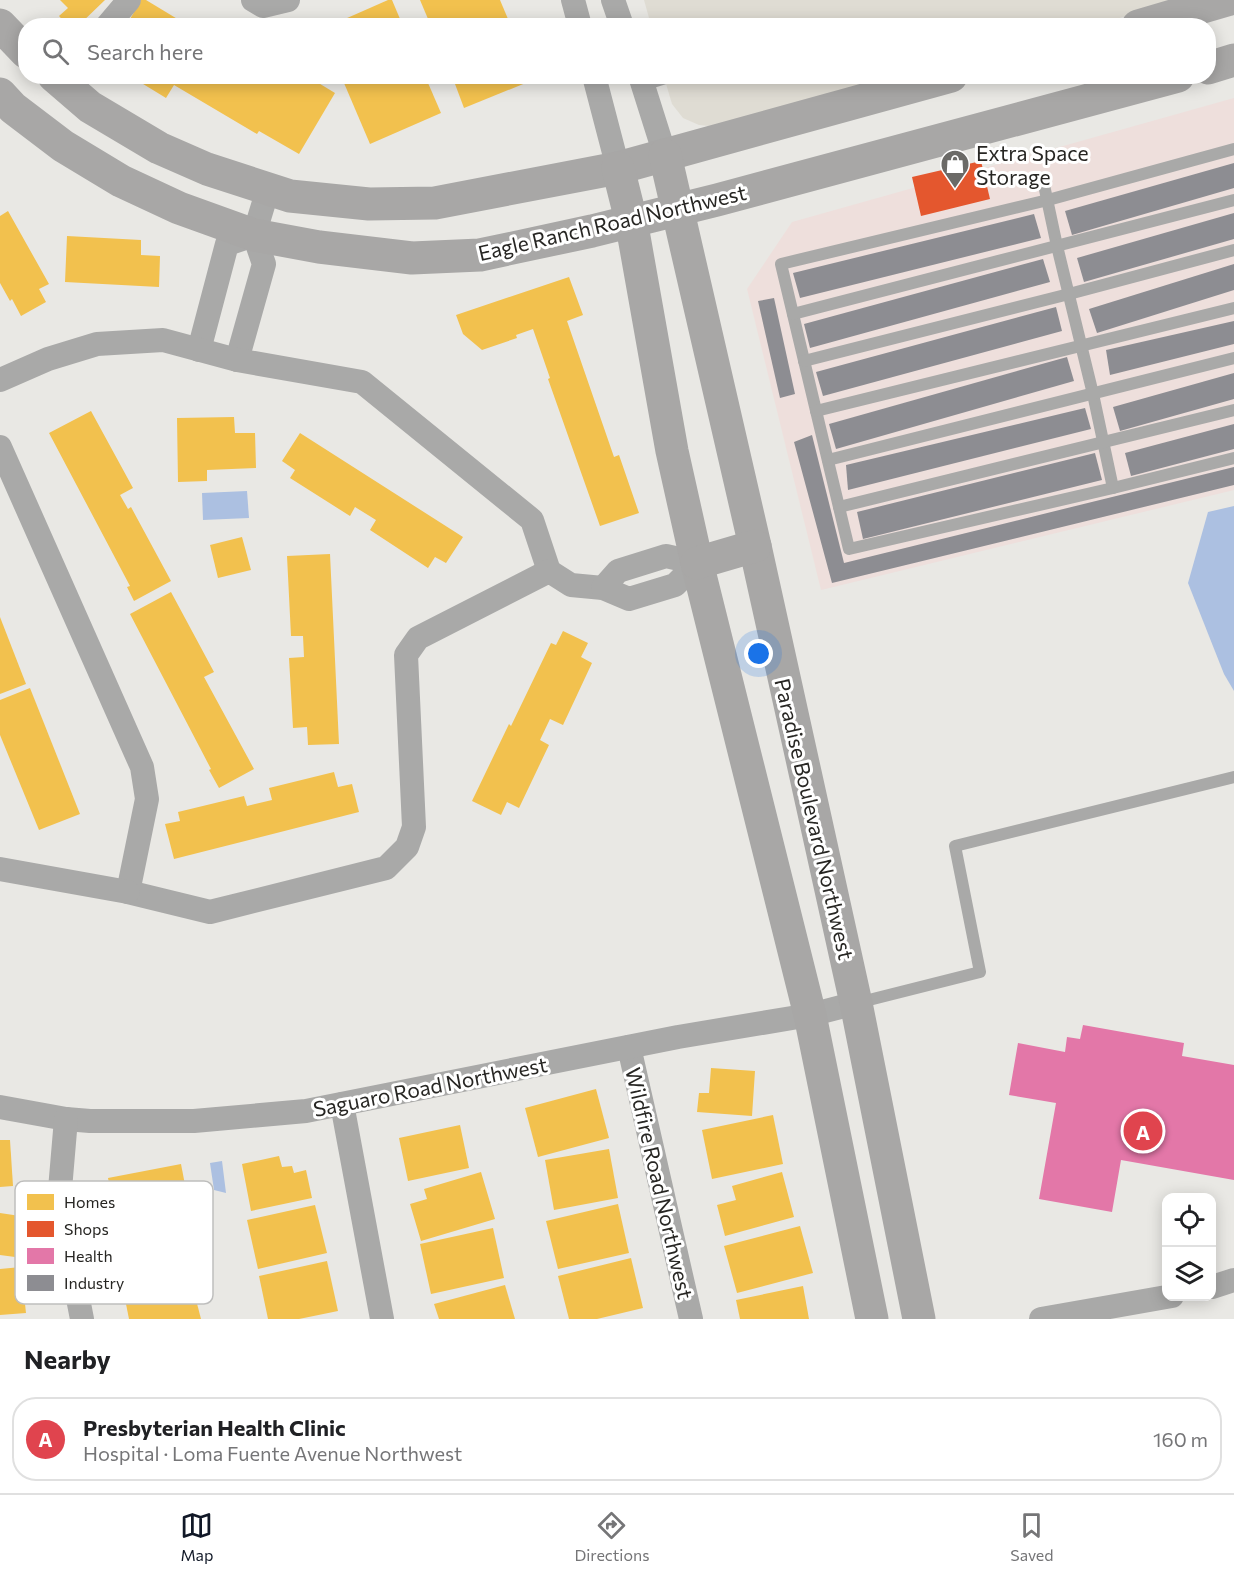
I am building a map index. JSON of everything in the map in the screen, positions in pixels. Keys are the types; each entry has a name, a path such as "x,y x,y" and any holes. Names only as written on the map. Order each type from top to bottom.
{"street":[{"path":"114,18 129,0"},
{"path":"253,0 263,6 288,0"},
{"path":"573,0 578,18"},
{"path":"614,0 620,18"},
{"path":"1165,18 1227,0"},
{"path":"0,25 18,44"},
{"path":"1216,66 1234,60"},
{"path":"63,84 90,107 159,148 207,169 290,196 369,204 435,203 618,168 922,84"},
{"path":"596,84 631,220 672,451 697,563 810,1015 872,1319"},
{"name":"Paradise Boulevard Northwest","path":"642,84 664,155 755,546 856,1003 919,1319"},
{"name":"Eagle Ranch Road Northwest","path":"0,94 13,108 63,146 120,181 179,208 255,235 319,247 412,258 480,255 592,231 1148,84"},
{"path":"237,360 264,264 255,235 268,189"},
{"path":"199,350 227,244 255,235"},
{"path":"0,380 48,359 97,344 163,340 237,360 362,382 532,520 549,571 571,585 603,588 629,599 675,585 697,563 755,546"},
{"path":"0,447 142,767 147,799 128,891"},
{"path":"0,869 128,891 210,912 386,868 407,847 414,827 406,655 418,638 549,571"},
{"name":"Saguaro Road Northwest","path":"0,1107 90,1121 194,1121 306,1111 678,1037 810,1015 856,1003"},
{"name":"Wildfire Road Northwest","path":"629,1047 691,1319"},
{"path":"342,1104 382,1319"},
{"path":"61,1181 66,1119"},
{"path":"1216,1286 1234,1280"},
{"path":"1041,1319 1162,1298"},
{"path":"79,1304 82,1319"}],"lane":[{"path":"1234,149 1048,200 781,264 849,549 1234,458"},
{"path":"1044,185 1113,488"},
{"path":"793,314 1234,200"},
{"path":"804,361 1234,250"},
{"path":"816,411 1234,308"},
{"path":"828,460 1234,358"},
{"path":"839,507 1234,410"},
{"path":"856,1003 980,972 956,846 1234,777"}],"shaded area":[{"path":"644,0 1184,0 1120,18 649,18"},
{"path":"666,84 883,84 761,118 709,126 699,125 683,118 672,104"},
{"path":"1234,98 1234,490 821,590 747,289 792,222"}],"water":[{"path":"247,491 249,518 203,520 202,493"},
{"path":"1234,506 1234,691 1224,674 1188,583 1208,512"},
{"path":"222,1161 226,1193 214,1190 210,1163"}],"building: Homes":[{"path":"60,0 105,0 86,18 61,18 59,16 68,8"},
{"path":"141,0 146,0 176,18 131,18"},
{"path":"392,0 400,18 347,18"},
{"path":"420,0 500,0 508,18 428,18"},
{"path":"143,84 320,84 335,93 299,154 259,131 257,134 174,85 166,98"},
{"path":"344,84 428,84 441,113 370,144"},
{"path":"455,84 523,84 464,108"},
{"path":"8,211 49,284 39,289 46,302 21,316 0,283 0,216"},
{"path":"67,236 141,240 141,255 160,256 159,287 65,282"},
{"path":"569,277 583,315 567,321 614,457 619,455 639,513 600,526 548,379 550,378 533,329 516,335 517,338 482,350 463,334 456,315"},
{"path":"91,411 133,488 120,495 128,509 131,507 171,581 134,601 127,587 130,586 49,433"},
{"path":"234,417 235,433 255,433 256,468 207,470 207,481 178,482 177,418"},
{"path":"300,433 463,537 446,563 435,557 428,568 370,530 376,520 355,507 350,516 290,478 295,470 282,461"},
{"path":"242,537 251,570 218,578 210,545"},
{"path":"330,554 339,744 308,745 307,727 293,728 289,658 304,657 303,636 291,636 287,556"},
{"path":"171,592 214,672 204,677 254,769 219,788 130,614"},
{"path":"0,617 26,684 0,694"},
{"path":"563,631 588,643 581,657 592,663 563,725 550,719 540,740 549,745 519,808 507,802 501,815 472,801 551,643 556,645"},
{"path":"30,688 80,814 39,830 0,735 0,700"},
{"path":"334,772 338,787 352,784 359,812 174,859 165,824 180,821 178,812 244,796 247,806 272,800 269,788"},
{"path":"711,1068 755,1071 752,1116 697,1112 699,1093 709,1093"},
{"path":"596,1089 609,1138 538,1157 525,1108"},
{"path":"773,1115 783,1164 712,1179 702,1130"},
{"path":"460,1125 469,1168 408,1181 399,1138"},
{"path":"0,1140 10,1140 13,1186 0,1187"},
{"path":"609,1149 618,1198 554,1210 545,1160"},
{"path":"279,1156 282,1167 292,1166 294,1173 306,1170 312,1198 251,1211 242,1164"},
{"path":"181,1164 184,1181 109,1181 108,1178"},
{"path":"481,1172 495,1219 421,1241 410,1204 427,1199 424,1189"},
{"path":"782,1172 794,1217 725,1236 717,1205 736,1200 732,1186"},
{"path":"618,1204 629,1253 558,1269 546,1221"},
{"path":"315,1205 327,1253 258,1269 247,1220"},
{"path":"0,1213 15,1215 15,1257 0,1255"},
{"path":"800,1226 813,1273 737,1293 724,1246"},
{"path":"493,1228 504,1278 431,1294 420,1244"},
{"path":"631,1258 643,1308 597,1319 569,1319 558,1276"},
{"path":"327,1261 338,1311 299,1319 268,1319 259,1276"},
{"path":"15,1268 15,1304 25,1304 26,1313 0,1315 0,1269"},
{"path":"505,1285 515,1319 439,1319 434,1304"},
{"path":"803,1286 809,1319 740,1319 736,1300"},
{"path":"126,1304 197,1304 201,1319 129,1319"}],"building: Shops":[{"path":"981,161 990,199 921,216 912,177"}],"building: Health":[{"path":"1083,1025 1184,1043 1182,1056 1234,1065 1234,1180 1121,1160 1112,1212 1039,1199 1056,1103 1009,1095 1018,1043 1065,1052 1067,1037 1080,1039"}],"building: Industry":[{"path":"1234,163 1234,188 1072,235 1065,211"},
{"path":"1234,213 1234,239 1084,282 1077,258"},
{"path":"1034,214 1041,238 800,298 793,273"},
{"path":"1043,259 1050,282 810,348 804,324"},
{"path":"1234,264 1234,290 1097,333 1089,309"},
{"path":"774,298 795,394 780,398 758,301"},
{"path":"1056,307 1062,331 823,396 816,372"},
{"path":"1234,321 1234,344 1110,375 1106,350"},
{"path":"1067,357 1074,381 836,449 829,424"},
{"path":"1234,373 1234,399 1120,431 1113,407"},
{"path":"1085,408 1091,429 848,490 846,465"},
{"path":"1234,424 1234,449 1131,476 1125,453"},
{"path":"812,435 844,563 1234,467 1234,485 832,583 794,442"},
{"path":"1095,453 1102,480 863,539 857,512"}],"place":[{"name":"Extra Space Storage","path":"955,190"},
{"name":"Presbyterian Health Clinic","path":"1143,1131"}]}
